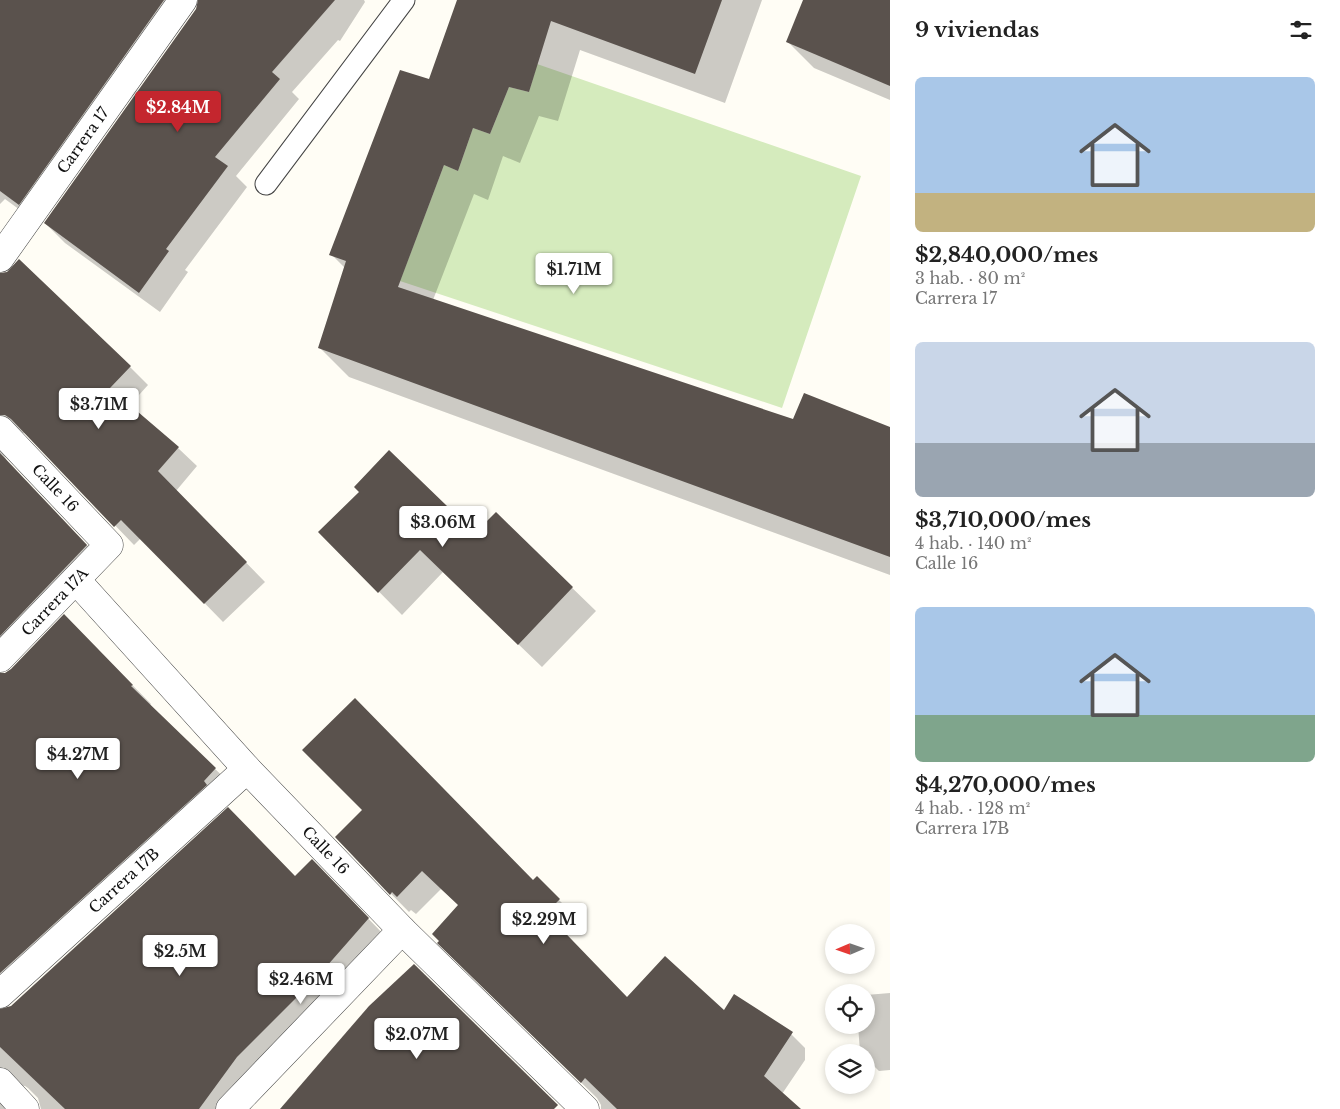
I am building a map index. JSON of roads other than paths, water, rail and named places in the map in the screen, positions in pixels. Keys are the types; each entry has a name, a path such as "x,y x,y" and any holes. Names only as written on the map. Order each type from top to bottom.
{"street":[{"name":"Carrera 17","path":"0,258 183,0"},
{"name":"Calle 16","path":"0,430 109,545"},
{"name":"Carrera 17A","path":"0,658 109,545"},
{"name":"Calle 16","path":"76,580 247,769 402,930 579,1107"},
{"name":"Carrera 17B","path":"0,994 247,769"},
{"path":"230,1109 402,930"},
{"path":"0,1082 25,1109"}],"lane":[{"path":"266,184 404,0"}]}
